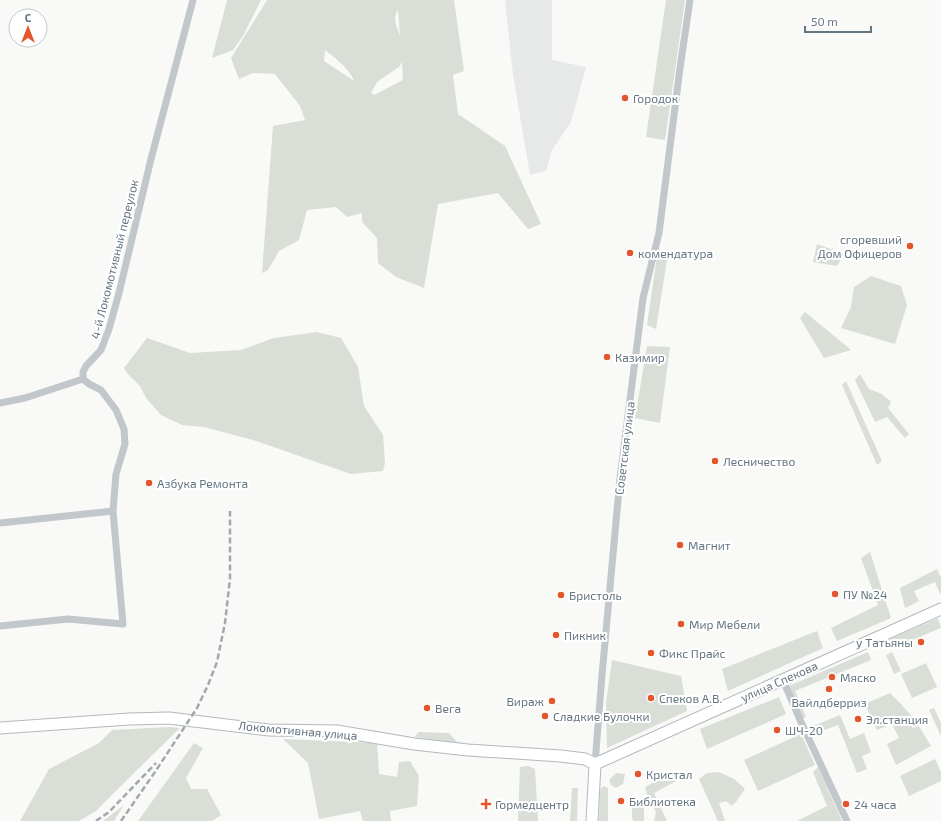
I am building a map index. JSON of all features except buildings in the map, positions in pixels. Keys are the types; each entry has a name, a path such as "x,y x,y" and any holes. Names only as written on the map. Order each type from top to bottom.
{"street":[{"name":"4-й Локомотивный переулок","path":"83,379 82,372 101,350 109,329 119,294 151,159 193,0"},
{"name":"Советская улица","path":"592,821 600,696 620,478 643,298 659,233 690,0"},
{"path":"0,403 25,398 83,379 101,390 116,410 124,429 124,444 116,474 114,511 123,624 68,619 0,626"},
{"path":"0,523 114,511"},
{"name":"улица Спекова","path":"595,764 941,608"},
{"path":"782,680 847,821"},
{"name":"Локомотивная улица","path":"0,728 129,719 168,718 269,730 337,731 437,747 585,759 595,764"}],"shaded area":[{"path":"227,0 261,0 243,36 233,50 212,58"},
{"path":"267,0 454,0 464,71 453,75 458,114 505,146 541,224 528,229 498,193 438,204 424,288 396,277 378,263 377,238 362,222 362,213 347,217 336,207 307,210 299,240 279,251 268,270 262,273 273,126 305,120 300,106 275,74 253,73 239,79 231,58","holes":["398,10 400,36 395,19","325,50 346,68 354,81 324,61","402,62 403,80 374,95 371,93 377,82 399,67"]},
{"path":"505,0 552,0 552,60 586,67 571,122 552,150 546,171 530,175 513,75"},
{"path":"666,0 685,0 665,140 646,137"},
{"path":"817,244 844,254 837,266 813,262"},
{"path":"657,256 667,260 656,329 647,325"},
{"path":"871,276 901,286 907,305 895,344 841,328 851,307 854,287"},
{"path":"805,312 851,350 824,358 800,318"},
{"path":"317,332 341,338 358,367 364,406 383,435 385,463 383,471 351,474 253,440 204,427 182,425 161,415 146,398 140,386 124,368 147,338 190,353 241,350 274,338"},
{"path":"647,346 670,347 660,423 635,418"},
{"path":"860,374 869,389 882,394 891,402 888,408 909,434 905,438 887,417 875,422 855,380"},
{"path":"846,381 882,461 877,465 842,385"},
{"path":"870,552 891,618 837,641 831,628 878,605 861,558"},
{"path":"937,569 941,578 941,594 935,582 914,591 919,601 905,608 900,588"},
{"path":"938,618 941,628 893,648 889,639"},
{"path":"817,631 823,648 728,691 722,669"},
{"path":"868,652 871,660 795,691 806,717 802,718 789,686"},
{"path":"892,652 901,671 894,674 886,655"},
{"path":"612,660 681,676 687,711 607,748 606,703"},
{"path":"926,663 937,687 912,698 901,674"},
{"path":"890,693 915,720 931,746 896,765 887,744 899,738 892,724 877,730 865,704"},
{"path":"779,697 786,714 707,749 700,729"},
{"path":"934,708 941,723 941,736 929,710"},
{"path":"840,715 850,739 864,733 871,752 862,756 867,769 857,773 838,725 814,734 811,727"},
{"path":"169,727 180,728 96,811 79,821 20,821 49,769 99,743 112,730"},
{"path":"419,732 449,733 458,743 414,737"},
{"path":"801,734 815,765 758,791 744,760"},
{"path":"283,739 377,743 379,774 397,777 399,762 410,761 419,776 417,806 390,811 391,821 363,821 360,811 319,819 308,763"},
{"path":"194,743 203,748 186,778 191,789 207,789 221,815 212,821 138,821"},
{"path":"935,759 941,772 941,781 909,796 900,776"},
{"path":"528,766 535,769 538,821 518,821 520,767"},
{"path":"818,767 842,821 797,821 827,806 813,772"},
{"path":"676,771 680,779 654,793 667,821 654,821 656,812 648,798 645,787"},
{"path":"719,772 734,779 745,789 732,806 726,801 719,803 725,821 718,821 699,779 707,773"},
{"path":"616,773 625,774 623,784 616,788 611,785 609,780"},
{"path":"603,786 608,788 608,821 599,821 600,790"},
{"path":"572,788 578,788 577,821 570,821"},
{"path":"637,798 644,801 644,821 633,821 632,803"},
{"path":"124,805 114,821 103,821"}],"railway":[{"path":"121,821 197,708 217,662 225,623 230,579 230,511"},
{"path":"96,821 109,812 156,763"}],"place":[{"name":"Городок","path":"625,98"},
{"name":"сгоревший Дом Офицеров","path":"910,246"},
{"name":"комендатура","path":"630,253"},
{"name":"Казимир","path":"607,357"},
{"name":"Лесничество","path":"715,461"},
{"name":"Азбука Ремонта","path":"149,483"},
{"name":"Магнит","path":"680,545"},
{"name":"ПУ №24","path":"835,594"},
{"name":"Бристоль","path":"561,595"},
{"name":"Мир Мебели","path":"681,624"},
{"name":"Пикник","path":"556,635"},
{"name":"у Татьяны","path":"921,642"},
{"name":"Фикс Прайс","path":"651,653"},
{"name":"Мяско","path":"832,677"},
{"name":"Вайлдберриз","path":"829,689"},
{"name":"Спеков А.В.","path":"651,698"},
{"name":"Вираж","path":"552,701"},
{"name":"Вега","path":"427,708"},
{"name":"Сладкие Булочки","path":"545,716"},
{"name":"Эл.станция","path":"858,719"},
{"name":"ШЧ-20","path":"777,730"},
{"name":"Кристал","path":"638,774"},
{"name":"Библиотека","path":"621,801"},
{"name":"Гормедцентр","path":"486,804"},
{"name":"24 часа","path":"846,804"}]}
